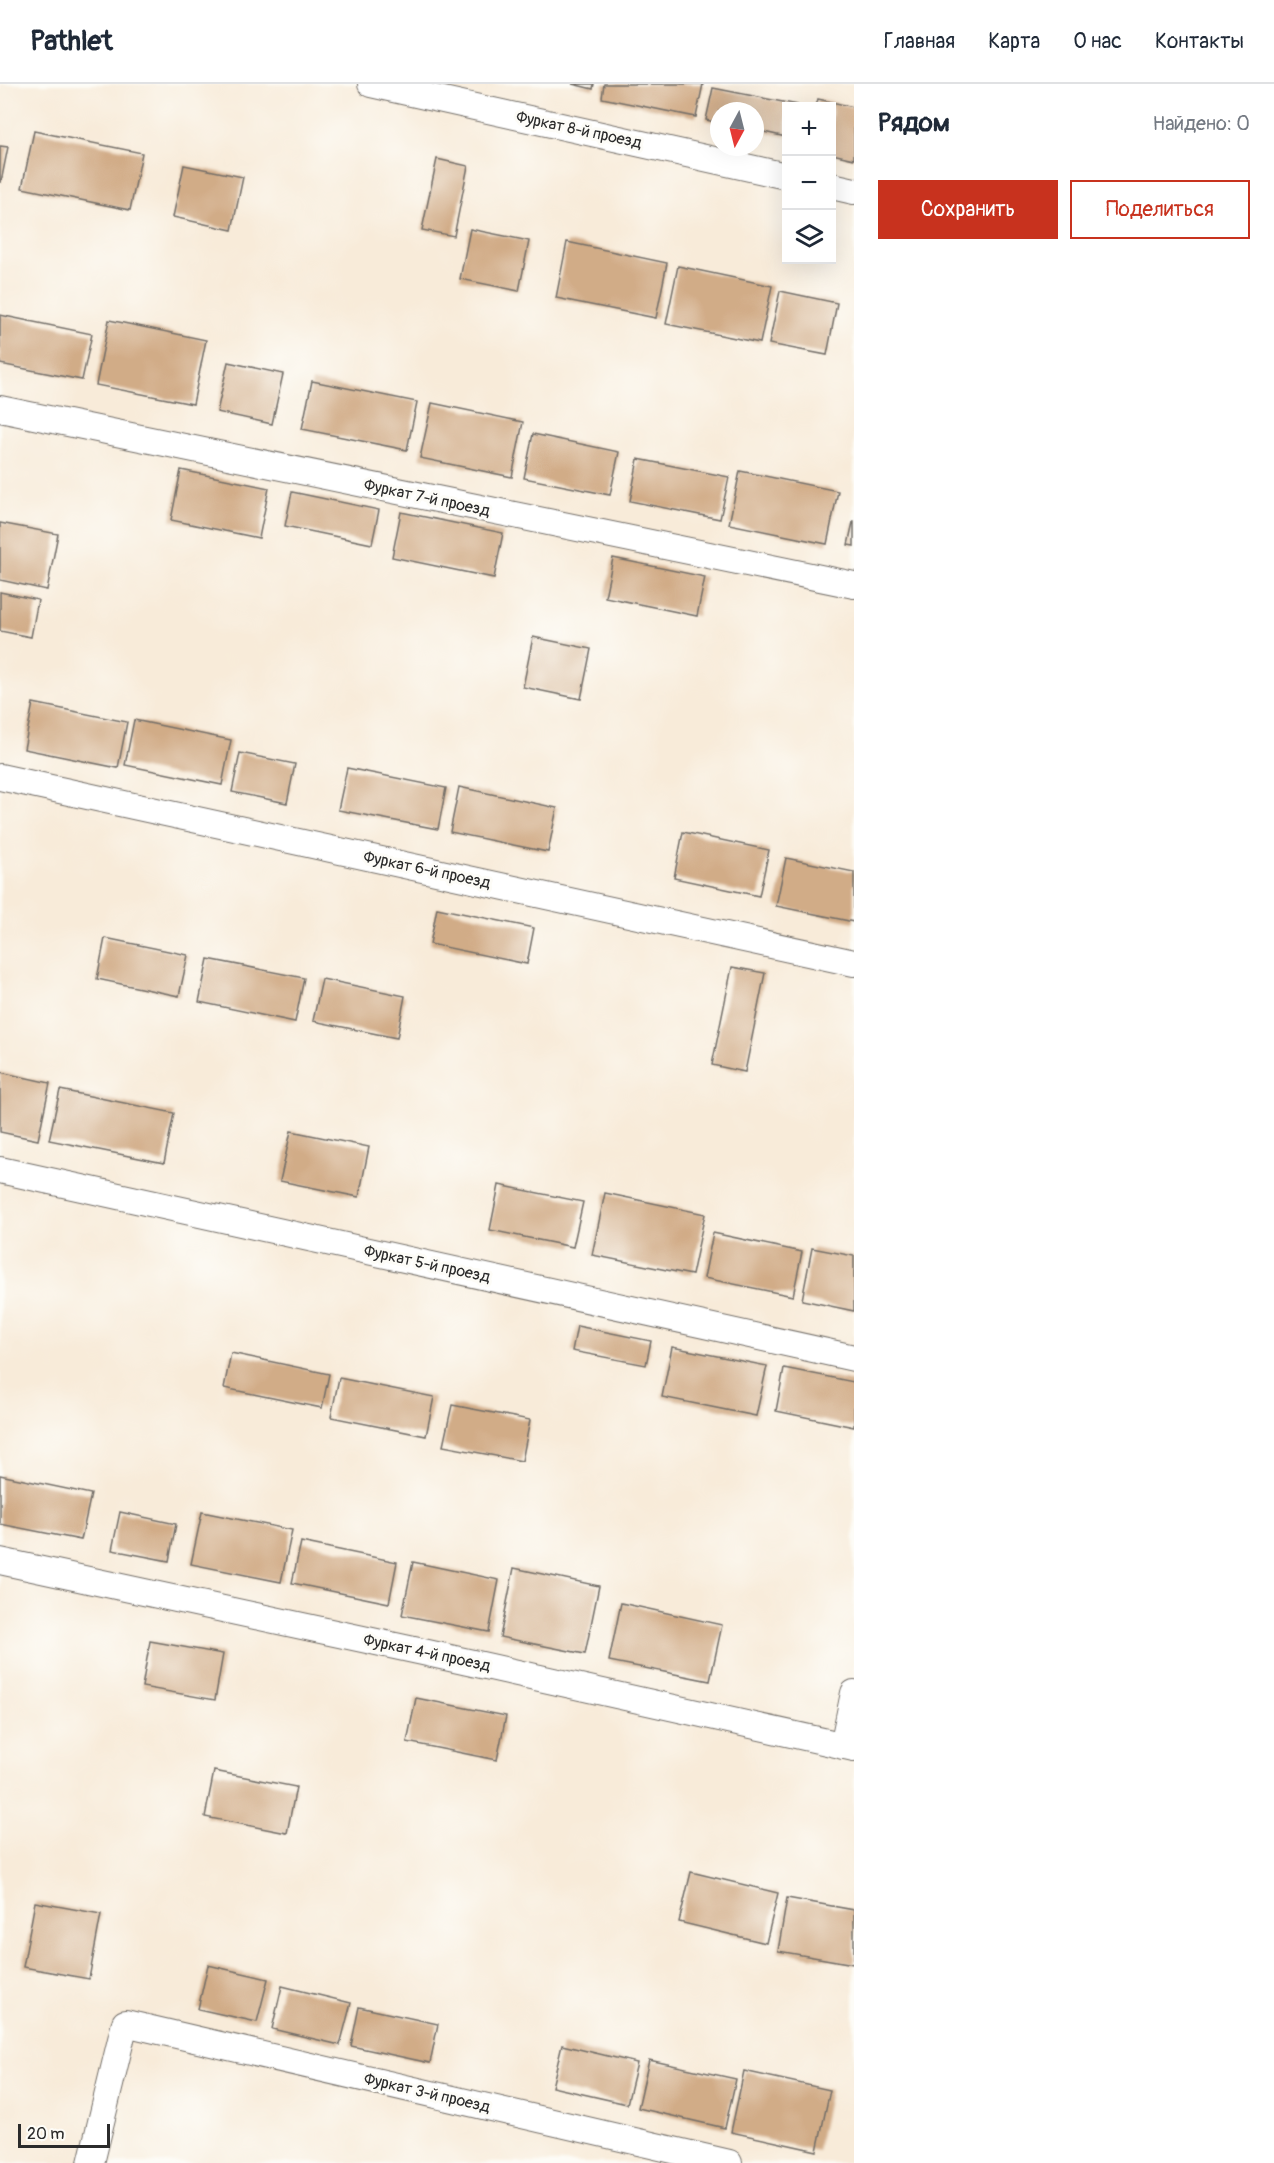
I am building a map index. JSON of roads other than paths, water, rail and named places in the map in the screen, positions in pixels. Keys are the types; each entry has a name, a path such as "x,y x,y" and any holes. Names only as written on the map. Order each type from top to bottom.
{"street":[{"name":"Фуркат 8-й проезд","path":"370,84 782,175"},
{"path":"836,187 854,191"},
{"name":"Фуркат 7-й проезд","path":"0,409 854,585"},
{"name":"Фуркат 6-й проезд","path":"0,777 854,963"},
{"name":"Фуркат 5-й проезд","path":"0,1170 854,1358"},
{"name":"Фуркат 4-й проезд","path":"0,1561 849,1747"},
{"path":"849,1747 854,1693"},
{"name":"Фуркат 3-й проезд","path":"91,2163 125,2023 729,2163"}]}
